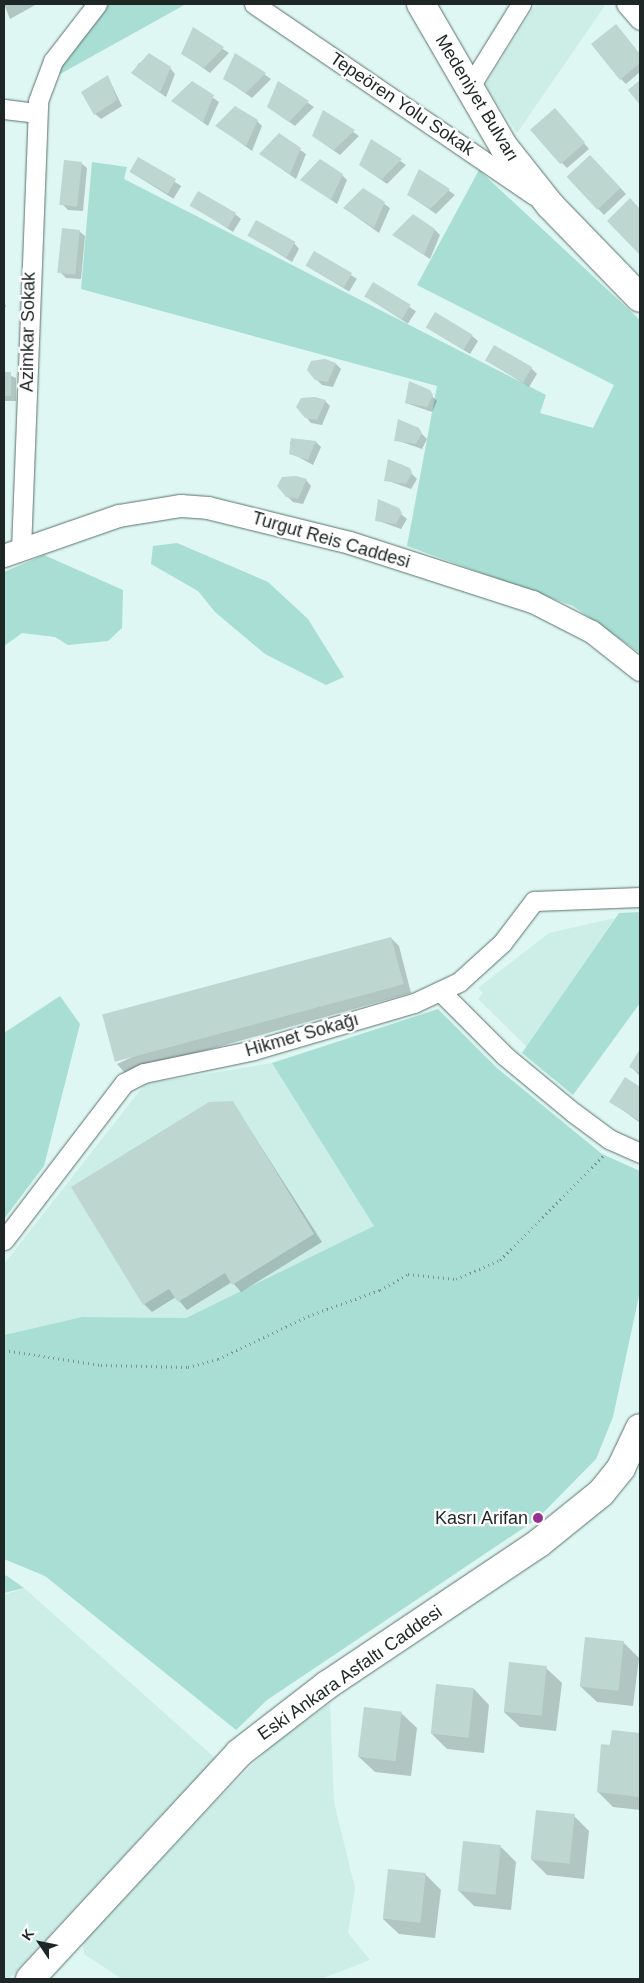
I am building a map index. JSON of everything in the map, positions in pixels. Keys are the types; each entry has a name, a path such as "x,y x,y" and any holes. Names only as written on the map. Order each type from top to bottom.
{"main road":[{"name":"Medeniyet Bulvarı","path":"421,4 504,147 550,205 640,298"},
{"name":"Eski Ankara Asfaltı Caddesi","path":"30,1979 239,1753 327,1684 539,1543 601,1493 621,1468 640,1428"}],"street":[{"name":"Azimkar Sokak","path":"12,553 36,113 53,61 97,4"},
{"name":"Tepeören Yolu Sokak","path":"254,4 550,205"},
{"path":"469,88 521,4"},
{"path":"626,4 640,20"},
{"path":"4,110 36,113"},
{"name":"Turgut Reis Caddesi","path":"12,553 86,525 150,510 181,506 235,513 350,543 533,602 592,632 640,670"},
{"name":"Hikmet Sokağı","path":"4,1240 124,1083 144,1073 264,1047 440,991 459,982 502,943 534,901 640,897"},
{"path":"440,991 505,1056 616,1142 640,1153"}],"path":[{"path":"4,1350 101,1365 188,1367 218,1359 308,1316 380,1290 408,1274 456,1278 500,1260 616,1142"}],"shaded area":[{"path":"109,4 186,4 53,78 69,51"},
{"path":"536,4 606,4 517,133 485,85"},
{"path":"92,162 127,167 124,179 546,395 540,413 593,428 614,385 417,285 479,170 640,320 640,653 573,606 407,546 437,386 81,289"},
{"path":"177,543 268,582 308,619 344,677 326,685 265,654 215,612 198,591 151,564 153,546"},
{"path":"44,555 123,590 122,628 108,641 68,645 55,637 22,633 4,646 4,572"},
{"path":"640,912 640,1003 573,1095 522,1053 619,913"},
{"path":"615,918 527,1047 478,999 483,993 478,988 549,933"},
{"path":"60,996 80,1024 44,1166 4,1219 4,1033"},
{"path":"438,1009 497,1068 602,1154 640,1171 640,1291 613,1417 596,1459 537,1519 267,1700 236,1730 45,1576 4,1559 4,1335 82,1317 186,1318 374,1226 272,1063"},
{"path":"272,1063 375,1226 186,1318 82,1317 4,1335 4,1264 145,1084"},
{"path":"4,1575 7,1576 24,1588 4,1593"},
{"path":"24,1588 215,1758 9,1979 4,1979 4,1595"},
{"path":"330,1703 334,1802 355,1888 348,1933 370,1960 321,1979 122,1979 84,1954 83,1942 215,1802 272,1745"}],"building":[{"path":"616,24 640,54 640,63 620,80 591,44"},
{"path":"193,27 224,47 204,68 181,54"},
{"path":"149,53 171,67 160,93 131,73"},
{"path":"235,53 266,73 246,93 223,79"},
{"path":"108,75 117,100 94,115 81,92"},
{"path":"640,80 640,105 628,90"},
{"path":"192,81 214,95 203,122 171,101"},
{"path":"278,81 309,101 289,122 267,107"},
{"path":"235,106 258,120 246,146 215,126"},
{"path":"555,108 585,143 560,164 530,130"},
{"path":"323,110 355,130 334,150 312,136"},
{"path":"279,133 301,148 290,174 259,154"},
{"path":"371,139 402,159 381,180 359,165"},
{"path":"590,155 621,188 597,210 567,177"},
{"path":"138,157 176,179 168,194 130,172"},
{"path":"320,159 343,174 331,200 300,180"},
{"path":"64,160 82,162 77,207 59,205"},
{"path":"419,169 450,189 430,209 407,195"},
{"path":"363,188 385,202 374,228 343,208"},
{"path":"198,191 236,213 228,228 190,206"},
{"path":"630,198 640,209 639,254 607,221"},
{"path":"413,214 435,229 424,255 392,235"},
{"path":"256,220 295,242 287,258 247,236"},
{"path":"62,228 80,230 75,275 57,273"},
{"path":"314,251 352,273 344,288 306,266"},
{"path":"373,282 411,305 402,319 364,297"},
{"path":"435,312 473,335 463,350 426,327"},
{"path":"494,345 532,367 523,383 485,361"},
{"path":"325,359 336,363 328,382 315,380 307,370 311,361"},
{"path":"4,372 11,372 11,396 4,396"},
{"path":"409,381 430,390 433,395 427,407 405,403"},
{"path":"315,397 326,400 317,420 305,418 296,407 301,398"},
{"path":"398,419 419,428 422,433 416,444 394,441"},
{"path":"291,438 316,441 308,460 289,454"},
{"path":"388,459 410,468 412,473 406,484 384,481"},
{"path":"296,476 307,479 298,499 286,497 277,486 282,477"},
{"path":"378,499 399,508 402,513 396,524 375,521"},
{"path":"391,937 404,984 115,1062 102,1014"},
{"path":"640,1049 640,1073 629,1067"},
{"path":"625,1077 640,1087 640,1121 609,1102"},
{"path":"233,1101 314,1234 232,1285 225,1273 178,1302 169,1289 143,1305 71,1187 209,1102"},
{"path":"585,1637 624,1641 619,1691 580,1687"},
{"path":"509,1662 547,1666 542,1716 504,1712"},
{"path":"436,1684 474,1688 469,1738 431,1734"},
{"path":"364,1707 402,1712 396,1761 358,1757"},
{"path":"612,1730 640,1733 640,1797 597,1792 601,1744 610,1745"},
{"path":"536,1810 575,1814 570,1864 531,1860"},
{"path":"463,1841 501,1845 496,1895 458,1891"},
{"path":"388,1869 426,1873 421,1923 383,1919"}],"place":[{"name":"Kasrı Arifan","path":"538,1518"}]}
